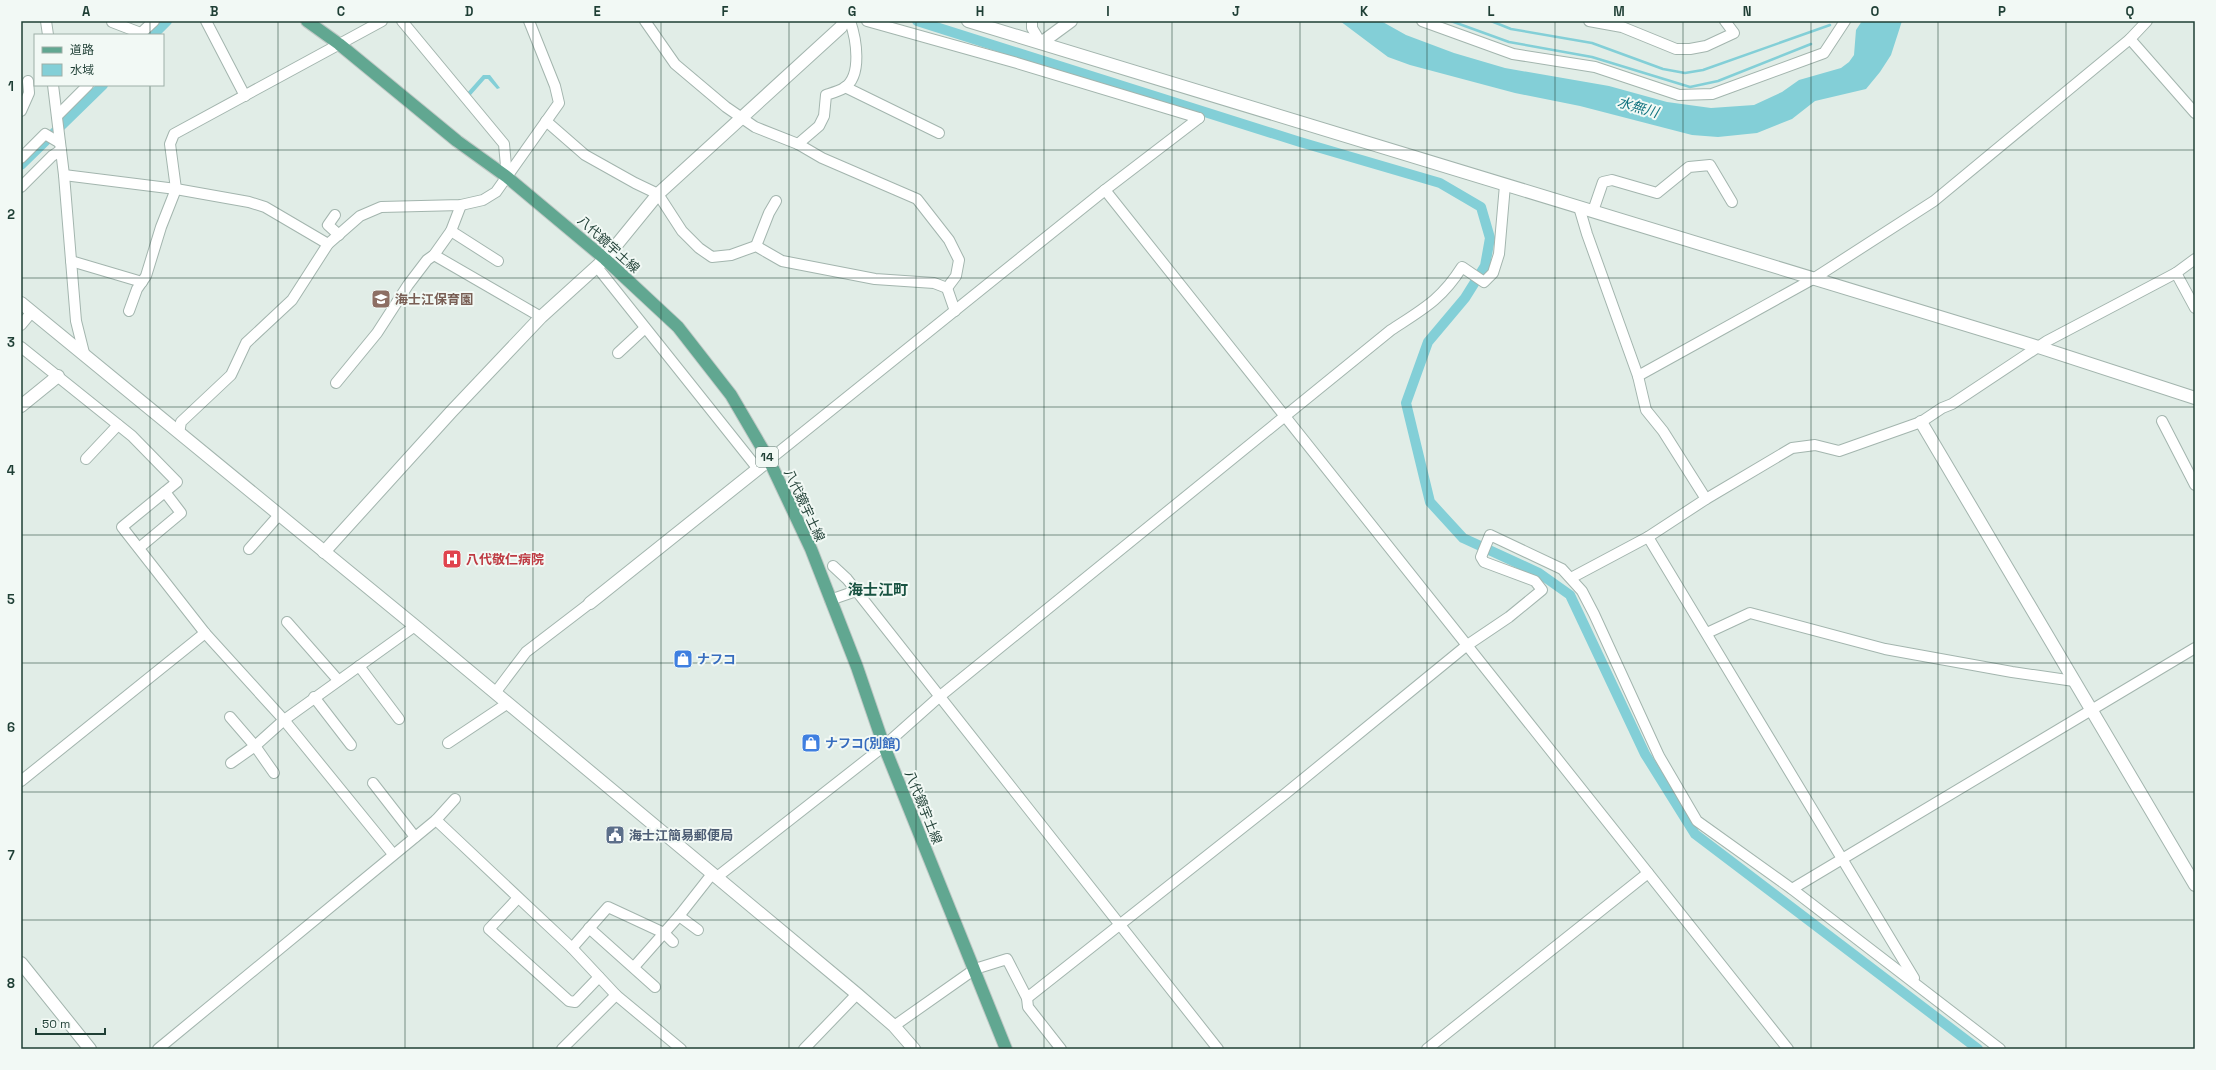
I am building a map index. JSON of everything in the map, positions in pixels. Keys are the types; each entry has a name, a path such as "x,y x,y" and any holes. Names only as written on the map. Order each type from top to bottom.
{"main road":[{"name":"八代鏡宇土線","path":"306,21 339,44 457,141 507,177 601,263 678,327 731,395 769,460 811,549 857,667 884,746 1006,1049"}],"street":[{"path":"46,21 48,34"},
{"path":"140,34 154,21"},
{"path":"206,21 245,96"},
{"path":"129,311 142,282 176,189 170,144 174,134 382,21"},
{"path":"402,21 504,144 507,177"},
{"path":"179,433 181,422 231,375 246,343 292,300 328,244 360,216 382,207 461,205 483,200 496,192 559,103 555,86 529,21"},
{"path":"645,21 675,64 726,107 755,127 798,144 822,158 917,199 949,240 960,260 956,276 947,288"},
{"path":"324,552 451,412 541,317 601,263 658,194 844,21"},
{"path":"798,144 803,137 819,126 824,116 826,95 845,87 856,71 854,32 850,21"},
{"path":"495,693 526,652 590,604 1105,190 1198,118 1017,63 867,21"},
{"path":"968,21 1814,279 2195,398"},
{"path":"1032,21 1032,28 1041,43"},
{"path":"1422,21 1513,54 1595,67 1679,95 1694,96 1712,94 1824,53 1845,21"},
{"path":"1589,21 1622,27 1676,49 1690,49 1706,46 1734,33 1725,21"},
{"path":"1638,376 1814,279 1934,201 2130,39 2147,21"},
{"path":"112,22 138,32 139,34"},
{"path":"1041,43 1066,23"},
{"path":"2130,39 2195,113"},
{"path":"21,111 29,93 28,81"},
{"path":"53,86 64,175 76,321 84,353"},
{"path":"57,116 87,86"},
{"path":"845,87 940,133"},
{"path":"546,121 585,155 658,194 668,206 682,231 699,248 712,257 731,255 756,246"},
{"path":"21,156 45,134 60,144"},
{"path":"21,187 52,156 60,144"},
{"path":"1593,212 1603,182 1612,180 1657,193 1690,167 1710,165 1732,202"},
{"path":"64,175 227,197 266,207 328,244"},
{"path":"634,967 714,875 884,746 939,697 1286,417 1391,330 1436,300 1448,288 1462,267 1472,272 1484,282 1493,273 1499,254 1505,185"},
{"path":"1105,190 1466,646 1788,1049"},
{"path":"756,246 768,213 776,201"},
{"path":"336,384 377,333 408,285 427,260 434,255 451,231 461,205"},
{"path":"1579,207 1587,234 1638,376 1646,410 1663,431 1706,499"},
{"path":"335,215 328,225 339,235"},
{"path":"451,231 498,261"},
{"path":"756,246 782,262 875,278 934,284 947,288"},
{"path":"434,255 541,317"},
{"path":"1571,578 1648,537 1706,499 1792,448 1815,445 1839,451 1921,422 1942,408 1952,404 2037,348 2107,308 2176,273 2195,259"},
{"path":"71,261 142,282"},
{"path":"601,263 645,328 758,469"},
{"path":"2176,273 2195,308"},
{"path":"947,288 955,310"},
{"path":"21,303 31,313 84,353 279,516 415,626 857,994 894,1026 914,1049"},
{"path":"21,324 31,313"},
{"path":"618,353 645,328"},
{"path":"21,347 132,436 177,482 122,527 205,633 284,720 393,854"},
{"path":"21,406 58,376"},
{"path":"2162,420 2195,485"},
{"path":"1921,422 2195,885"},
{"path":"86,459 118,425"},
{"path":"139,548 185,513 165,492"},
{"path":"249,549 279,516"},
{"path":"1027,998 1285,794 1466,646 1509,617 1542,590 1535,581 1484,562 1481,557 1490,535 1562,569 1582,591 1659,756 1696,821 1792,889 2000,1049"},
{"path":"1648,537 1917,984"},
{"path":"833,566 856,591 1218,1049"},
{"path":"830,600 856,591"},
{"path":"1707,633 1750,613 1885,649 2012,672 2074,681"},
{"path":"287,622 338,680"},
{"path":"231,764 314,697 415,626"},
{"path":"21,781 205,633"},
{"path":"1792,889 2195,648"},
{"path":"359,666 399,719"},
{"path":"314,697 351,745"},
{"path":"448,744 508,703"},
{"path":"230,717 255,746 274,773"},
{"path":"373,784 415,837"},
{"path":"158,1049 436,820 455,799"},
{"path":"436,820 517,899 572,948 616,995 681,1049"},
{"path":"1428,1049 1648,873"},
{"path":"517,899 489,929 569,1001 575,1002 599,977"},
{"path":"572,948 608,907 664,933 673,942"},
{"path":"679,916 698,930"},
{"path":"589,928 655,987"},
{"path":"894,1026 975,969 1007,959 1027,998 1028,1007 1061,1049"},
{"path":"21,963 90,1049"},
{"path":"804,1049 857,994"},
{"path":"562,1049 616,995"}],"water":[{"name":"水無川","path":"1340,21 1381,21 1406,35 1454,53 1505,68 1609,86 1667,102 1711,108 1754,105 1782,92 1799,80 1841,68 1849,62 1854,55 1856,30 1862,21 1902,21 1891,55 1880,72 1866,89 1815,101 1792,119 1757,133 1718,137 1692,135 1580,106 1515,93 1410,65 1388,57"},
{"path":"483,75 490,75 500,88 497,89 488,79 485,79 470,96 467,93"}],"waterway":[{"path":"154,34 167,21"},
{"path":"917,21 1300,142 1440,183 1481,207 1490,238 1485,266 1465,298 1428,342 1406,403 1430,502 1463,538 1539,573 1570,595 1645,754 1695,834 1978,1049"},
{"path":"1451,21 1509,42 1592,57 1690,87 1718,81 1811,44"},
{"path":"1491,21 1511,29 1592,43 1663,69 1685,73 1703,70 1830,25"},
{"path":"21,165 102,86"}],"place":[{"name":"海士江保育園","path":"381,299"},
{"name":"八代敬仁病院","path":"452,559"},
{"name":"ナフコ","path":"683,659"},
{"name":"ナフコ(別館)","path":"811,743"},
{"name":"海士江簡易郵便局","path":"615,835"}],"district":[{"name":"海士江町","path":"878,590"}]}
